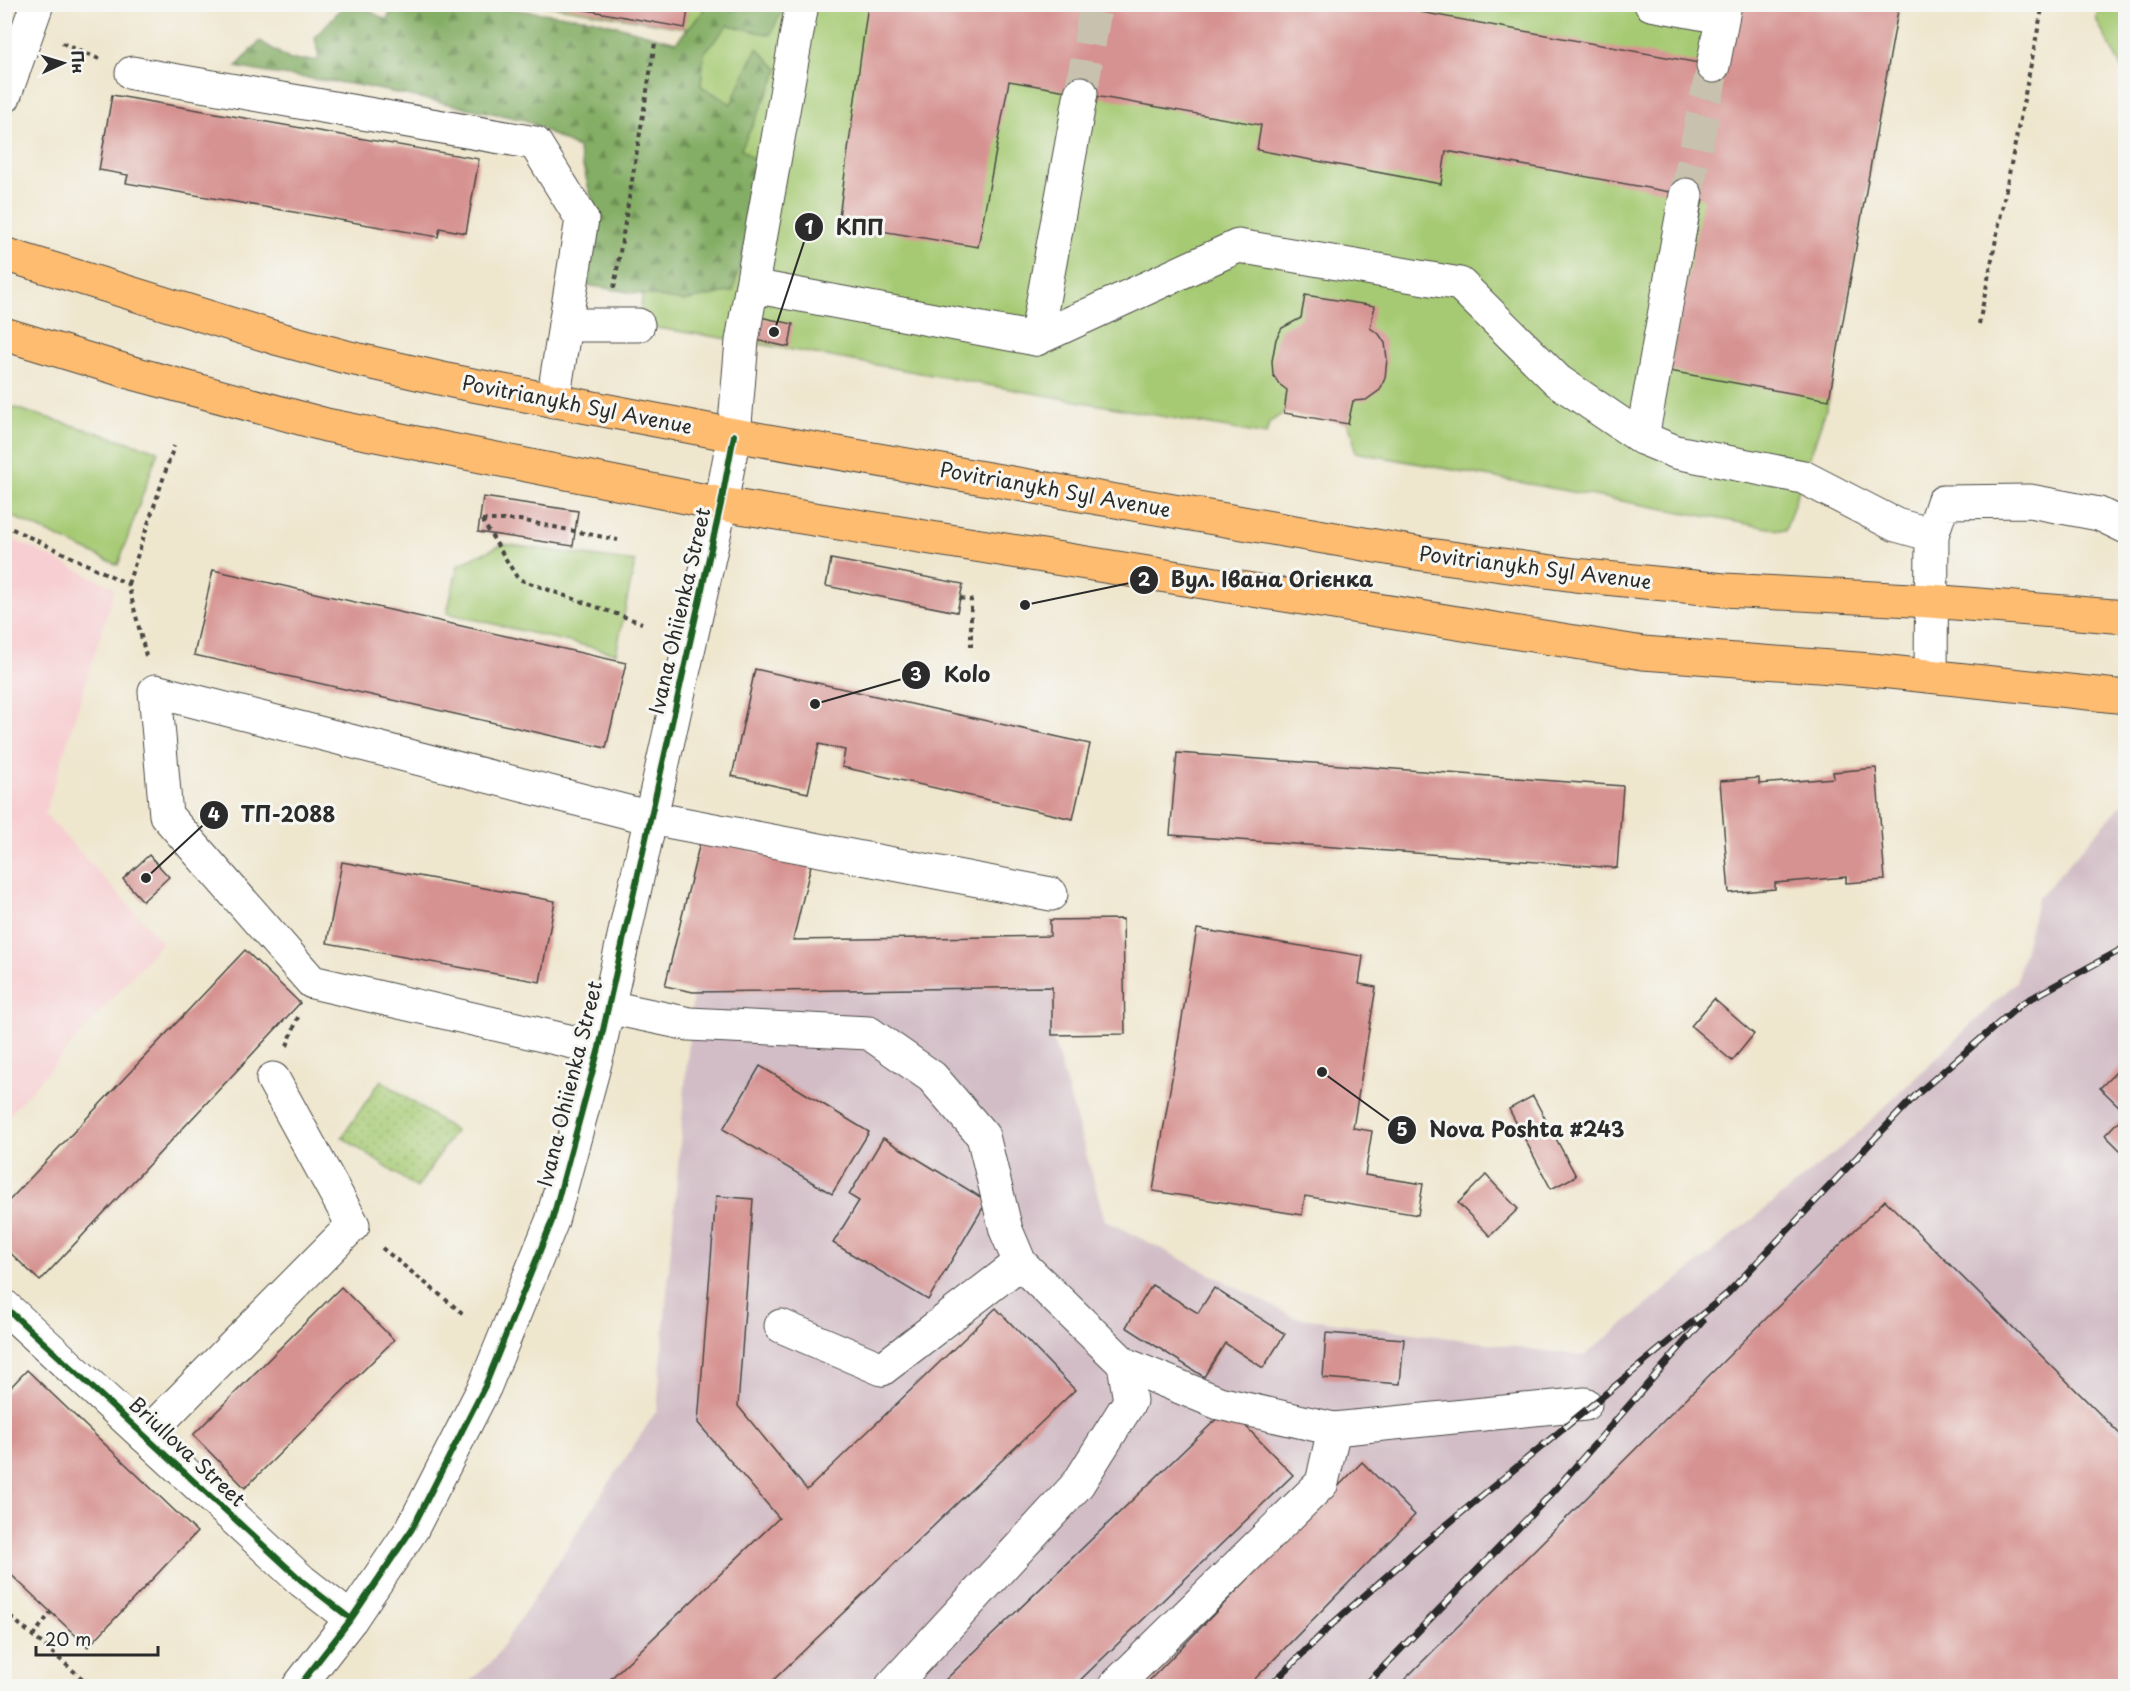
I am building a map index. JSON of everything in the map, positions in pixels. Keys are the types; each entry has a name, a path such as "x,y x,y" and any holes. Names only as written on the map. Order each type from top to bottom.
{"main road":[{"name":"Povitrianykh Syl Avenue","path":"4,254 336,354 553,401 734,435 1445,557 1575,575 1724,590 1930,601 2126,617"},
{"path":"4,334 133,373 326,425 721,504 1643,653 1931,676 2126,697"}],"street":[{"name":"Ivana Ohiienka Street","path":"299,1686 351,1619 412,1529 486,1386 552,1221 599,1048 721,504 734,435 742,341 801,4"},
{"path":"1651,4 1724,11 1713,66"},
{"path":"4,97 33,16"},
{"path":"132,73 535,143 582,219 553,401"},
{"path":"1036,339 1081,93"},
{"path":"1642,438 1686,195"},
{"path":"752,286 1036,339 1238,246 1460,284 1558,381 1642,438 1676,452 1803,477 1896,525 1932,535"},
{"path":"565,325 638,325"},
{"path":"1931,676 1932,535 1943,502 2030,501 2099,514 2126,527"},
{"path":"599,1048 312,982 166,815 155,691 651,818 1051,894"},
{"path":"608,1007 689,1024 869,1033 932,1077 983,1136 1006,1230 1020,1263 1124,1364 1219,1403 1334,1429 1585,1404"},
{"path":"146,1436 353,1225 273,1079"},
{"path":"781,1326 882,1369 1020,1263"},
{"name":"Briullova Street","path":"4,1306 302,1581 351,1619"},
{"path":"892,1686 1078,1484 1130,1401 1124,1364"},
{"path":"1115,1686 1322,1483 1334,1429"}],"path":[{"path":"1979,324 2043,4"},
{"path":"33,16 132,73"},
{"path":"155,691 128,584 174,446"},
{"path":"618,540 520,520 482,520 518,579 642,623"},
{"path":"4,525 128,584"},
{"path":"960,598 971,600 971,647"},
{"path":"273,1079 312,982"},
{"path":"353,1225 466,1316"},
{"path":"4,1611 91,1686"},
{"path":"33,1636 51,1612"}],"shaded area":[{"path":"5,535 115,588 45,814 162,942 5,1120"},
{"path":"2125,801 2125,1686 465,1686 494,1659 657,1410 693,992 1052,987 1052,1035 1105,1220 1294,1317 1584,1356 1850,1140 2016,982 2038,898"}],"green space":[{"path":"345,5 359,5 386,20 395,5 477,5 591,19 676,42 702,13 705,5 785,5 770,35 728,25 704,53 701,86 731,104 757,48 779,70 741,149 765,168 733,291 683,301 586,285 599,226 578,148 525,120 358,85 236,67 260,41 290,60 319,60 315,37"},
{"path":"545,5 1899,5 1829,400 1785,531 1355,452 1353,435 1343,414 1296,404 1269,423 1266,435 742,341 638,325 685,28"},
{"path":"2099,5 2125,5 2125,75 2096,19"},
{"path":"5,405 158,451 118,565 5,513"},
{"path":"503,544 635,562 616,653 447,613 458,565"},
{"path":"381,1080 455,1131 417,1188 342,1137"}],"building":[{"path":"553,4 689,4 685,28"},
{"path":"868,4 1421,4 1420,12 1726,68 1738,5 1899,5 1829,400 1669,371 1703,198 1446,151 1441,184 1257,150 1261,125 1009,81 978,247 838,224"},
{"path":"112,95 479,159 466,233 440,228 438,237 126,183 128,175 99,170"},
{"path":"1305,295 1375,306 1370,328 1379,334 1385,343 1387,359 1385,378 1380,390 1366,400 1353,401 1348,424 1284,413 1287,390 1273,375 1272,361 1276,339 1282,328 1301,318"},
{"path":"760,317 793,324 789,347 755,340"},
{"path":"483,497 578,511 573,546 478,532"},
{"path":"831,559 963,584 957,612 826,586"},
{"path":"213,570 626,663 606,748 194,655"},
{"path":"755,669 1090,744 1073,819 842,767 845,750 819,744 808,793 732,776"},
{"path":"1177,753 1623,786 1617,868 1170,835"},
{"path":"1876,768 1885,880 1846,883 1846,877 1775,883 1775,889 1729,893 1720,781 1759,778 1759,784 1834,778 1833,772"},
{"path":"701,838 811,865 793,940 1050,936 1050,920 1123,919 1125,1034 1052,1035 1052,987 693,992 665,986"},
{"path":"149,855 169,877 143,901 123,879"},
{"path":"342,862 555,901 540,982 327,943"},
{"path":"1197,929 1363,956 1359,984 1376,987 1353,1128 1372,1131 1365,1175 1423,1184 1418,1215 1305,1196 1302,1215 1153,1191"},
{"path":"245,950 300,1003 40,1281 4,1247 4,1206"},
{"path":"1714,999 1754,1034 1732,1061 1691,1026"},
{"path":"2126,1062 2126,1113 2100,1088"},
{"path":"760,1066 869,1132 832,1194 723,1129"},
{"path":"1533,1096 1576,1176 1551,1189 1509,1109"},
{"path":"2126,1113 2126,1156 2105,1135"},
{"path":"883,1138 987,1201 928,1300 833,1243 859,1201 849,1195"},
{"path":"1486,1175 1518,1209 1490,1236 1458,1203"},
{"path":"716,1196 753,1199 738,1406 807,1490 996,1308 1075,1390 767,1686 603,1686 779,1518 698,1423"},
{"path":"1885,1200 2126,1440 2126,1686 1398,1686"},
{"path":"1152,1285 1198,1313 1214,1288 1285,1334 1263,1368 1225,1343 1204,1377 1126,1327"},
{"path":"341,1287 394,1340 245,1488 193,1435"},
{"path":"1326,1333 1404,1339 1400,1384 1323,1378"},
{"path":"27,1370 197,1532 88,1647 4,1568 4,1394"},
{"path":"1228,1408 1293,1475 1074,1686 939,1686"},
{"path":"1362,1462 1415,1515 1248,1686 1144,1686"}],"tunnel":[{"path":"1081,93 1096,4"},
{"path":"1686,195 1713,66"}],"railway":[{"path":"1270,1686 1330,1626 1421,1546 1728,1293 1916,1095 2021,1004 2126,947"},
{"path":"1365,1686 1554,1491 1702,1322"}],"cycle path":[{"path":"299,1686 351,1619 412,1529 485,1386 552,1221 599,1048 721,504 734,435"},
{"path":"4,1306 302,1581 351,1619"}],"place":[{"name":"КПП","path":"774,332"},
{"name":"Вул. Івана Огієнка","path":"1025,605"},
{"name":"Kolo","path":"815,704"},
{"name":"ТП-2088","path":"146,878"},
{"name":"Nova Poshta #243","path":"1322,1072"}]}
